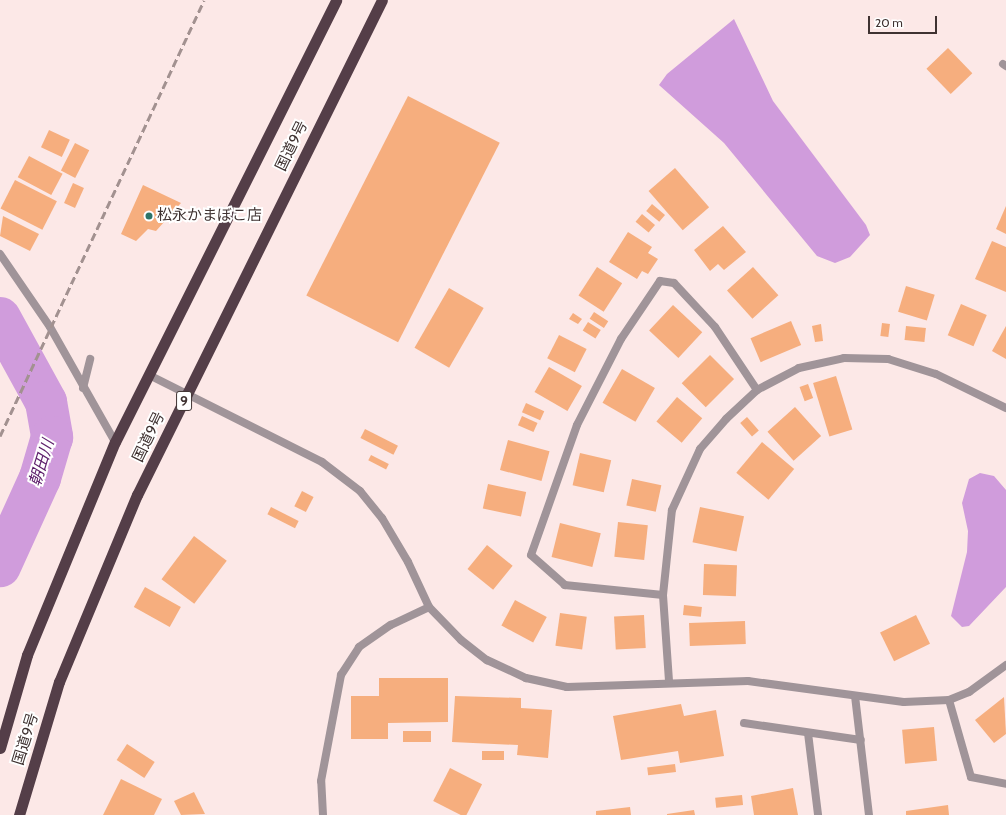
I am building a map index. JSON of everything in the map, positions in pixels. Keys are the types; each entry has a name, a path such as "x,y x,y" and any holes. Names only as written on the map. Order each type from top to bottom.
{"highway":[{"name":"国道9号","path":"0,748 27,655 115,442 336,0"},
{"name":"国道9号","path":"19,815 59,682 137,495 382,0"}],"street":[{"path":"0,254 31,297 115,442"},
{"path":"663,596 565,585 531,555 577,425 621,339 660,280 674,283 715,326 757,390"},
{"path":"669,681 663,596 672,510 683,480 700,449 726,418 757,390 799,368 844,358 888,359 936,374 1006,408"},
{"path":"83,388 90,359"},
{"path":"149,375 188,392 322,462 360,491 382,518 408,562 429,607 461,640 487,660 526,678 567,687 669,681 748,681 904,702 949,700 982,684 1006,665"},
{"path":"323,815 321,781 341,676 359,647 391,625 429,607"},
{"path":"855,696 869,815"},
{"path":"949,700 972,777 1006,784"},
{"path":"744,723 861,740"},
{"path":"808,733 818,815"}],"shaded area":[{"path":"734,19 773,101 866,225 870,235 850,257 835,263 817,256 724,143 659,85 667,74"},
{"path":"980,473 994,476 1006,490 1006,587 969,626 962,627 951,616 967,552 968,531 962,503 969,479"}],"building":[{"path":"948,48 972,73 951,94 926,69"},
{"path":"408,96 500,143 398,342 306,296"},
{"path":"49,130 70,140 62,157 41,147"},
{"path":"75,143 89,150 75,178 61,171"},
{"path":"29,156 63,174 51,195 18,177"},
{"path":"675,168 709,207 683,230 649,191"},
{"path":"15,180 57,201 42,230 0,209"},
{"path":"73,183 84,188 75,208 64,203"},
{"name":"松永かまぼこ店","path":"143,185 181,203 156,231 148,229 136,241 121,234"},
{"path":"652,204 665,215 659,222 646,211"},
{"path":"1006,206 1006,234 996,229"},
{"path":"642,214 655,225 649,233 636,222"},
{"path":"3,216 39,234 30,251 0,236"},
{"path":"723,226 746,252 724,270 718,264 710,271 694,250"},
{"path":"628,232 652,247 648,253 658,259 648,274 642,271 637,279 609,262"},
{"path":"992,241 1006,247 1006,292 975,279"},
{"path":"597,267 622,283 604,312 578,296"},
{"path":"753,267 778,295 752,319 727,290"},
{"path":"906,286 935,295 927,321 898,312"},
{"path":"449,288 484,308 449,368 414,348"},
{"path":"961,304 987,315 973,346 948,335"},
{"path":"673,305 702,332 678,358 649,331"},
{"path":"594,312 608,321 604,328 590,319"},
{"path":"573,313 582,319 578,324 569,319"},
{"path":"791,321 801,345 761,362 750,338"},
{"path":"588,322 601,330 595,338 583,330"},
{"path":"882,323 890,324 888,337 880,336"},
{"path":"821,324 823,341 815,342 812,326"},
{"path":"906,326 926,328 924,342 905,340"},
{"path":"1006,326 1006,359 992,351"},
{"path":"559,335 587,349 575,372 547,358"},
{"path":"710,355 734,379 706,407 682,383"},
{"path":"549,367 582,386 567,411 534,392"},
{"path":"622,369 655,388 635,422 602,403"},
{"path":"836,376 852,430 829,437 813,383"},
{"path":"808,384 813,398 805,401 800,387"},
{"path":"677,397 702,418 682,443 656,422"},
{"path":"526,403 544,411 540,420 522,412"},
{"path":"795,407 821,436 794,461 768,432"},
{"path":"522,416 538,423 533,432 518,425"},
{"path":"747,417 759,431 752,436 740,423"},
{"path":"365,429 398,446 393,455 360,438"},
{"path":"508,440 550,451 542,481 500,470"},
{"path":"762,442 794,469 768,500 736,473"},
{"path":"580,453 611,460 604,492 573,485"},
{"path":"371,455 389,464 386,469 368,460"},
{"path":"632,479 661,485 656,512 626,505"},
{"path":"488,484 526,492 521,517 483,508"},
{"path":"302,491 314,497 306,512 294,506"},
{"path":"271,507 299,521 295,528 267,514"},
{"path":"700,507 744,516 737,552 693,542"},
{"path":"618,522 648,525 644,560 614,557"},
{"path":"560,523 601,533 592,567 552,557"},
{"path":"194,536 227,561 194,604 162,579"},
{"path":"487,545 513,566 493,590 467,569"},
{"path":"704,564 737,565 736,596 703,595"},
{"path":"145,587 181,607 170,627 134,607"},
{"path":"515,600 547,617 533,643 501,626"},
{"path":"684,605 702,607 701,617 683,615"},
{"path":"560,613 587,617 582,649 555,646"},
{"path":"644,615 646,648 616,650 614,617"},
{"path":"916,615 930,644 894,661 880,633"},
{"path":"745,621 746,644 690,646 689,623"},
{"path":"379,678 448,678 448,722 388,723 388,739 351,739 351,696 379,696"},
{"path":"455,696 521,698 521,708 552,710 548,758 517,755 518,745 452,742"},
{"path":"1004,697 1006,734 994,743 975,720"},
{"path":"681,704 684,716 716,710 724,756 680,763 678,751 621,760 613,716"},
{"path":"934,727 937,761 905,764 902,730"},
{"path":"403,731 431,731 431,742 403,742"},
{"path":"127,744 155,762 144,778 117,760"},
{"path":"482,751 504,751 504,760 482,760"},
{"path":"675,764 676,772 648,775 647,767"},
{"path":"450,768 482,784 466,815 461,815 433,801"},
{"path":"121,779 162,799 154,815 103,815"},
{"path":"793,788 798,815 754,815 751,796"},
{"path":"194,792 205,814 181,815 174,801"},
{"path":"742,795 743,805 716,808 715,798"},
{"path":"948,805 949,815 906,815 906,811"},
{"path":"630,807 631,815 596,815 596,811"},
{"path":"694,810 695,815 667,815 667,814"}],"waterway":[{"name":"朝田川","path":"0,318 46,402 52,437 40,478 0,566"}],"railway":[{"path":"0,436 204,0"}],"place":[{"name":"松永かまぼこ店","path":"149,216"}]}
